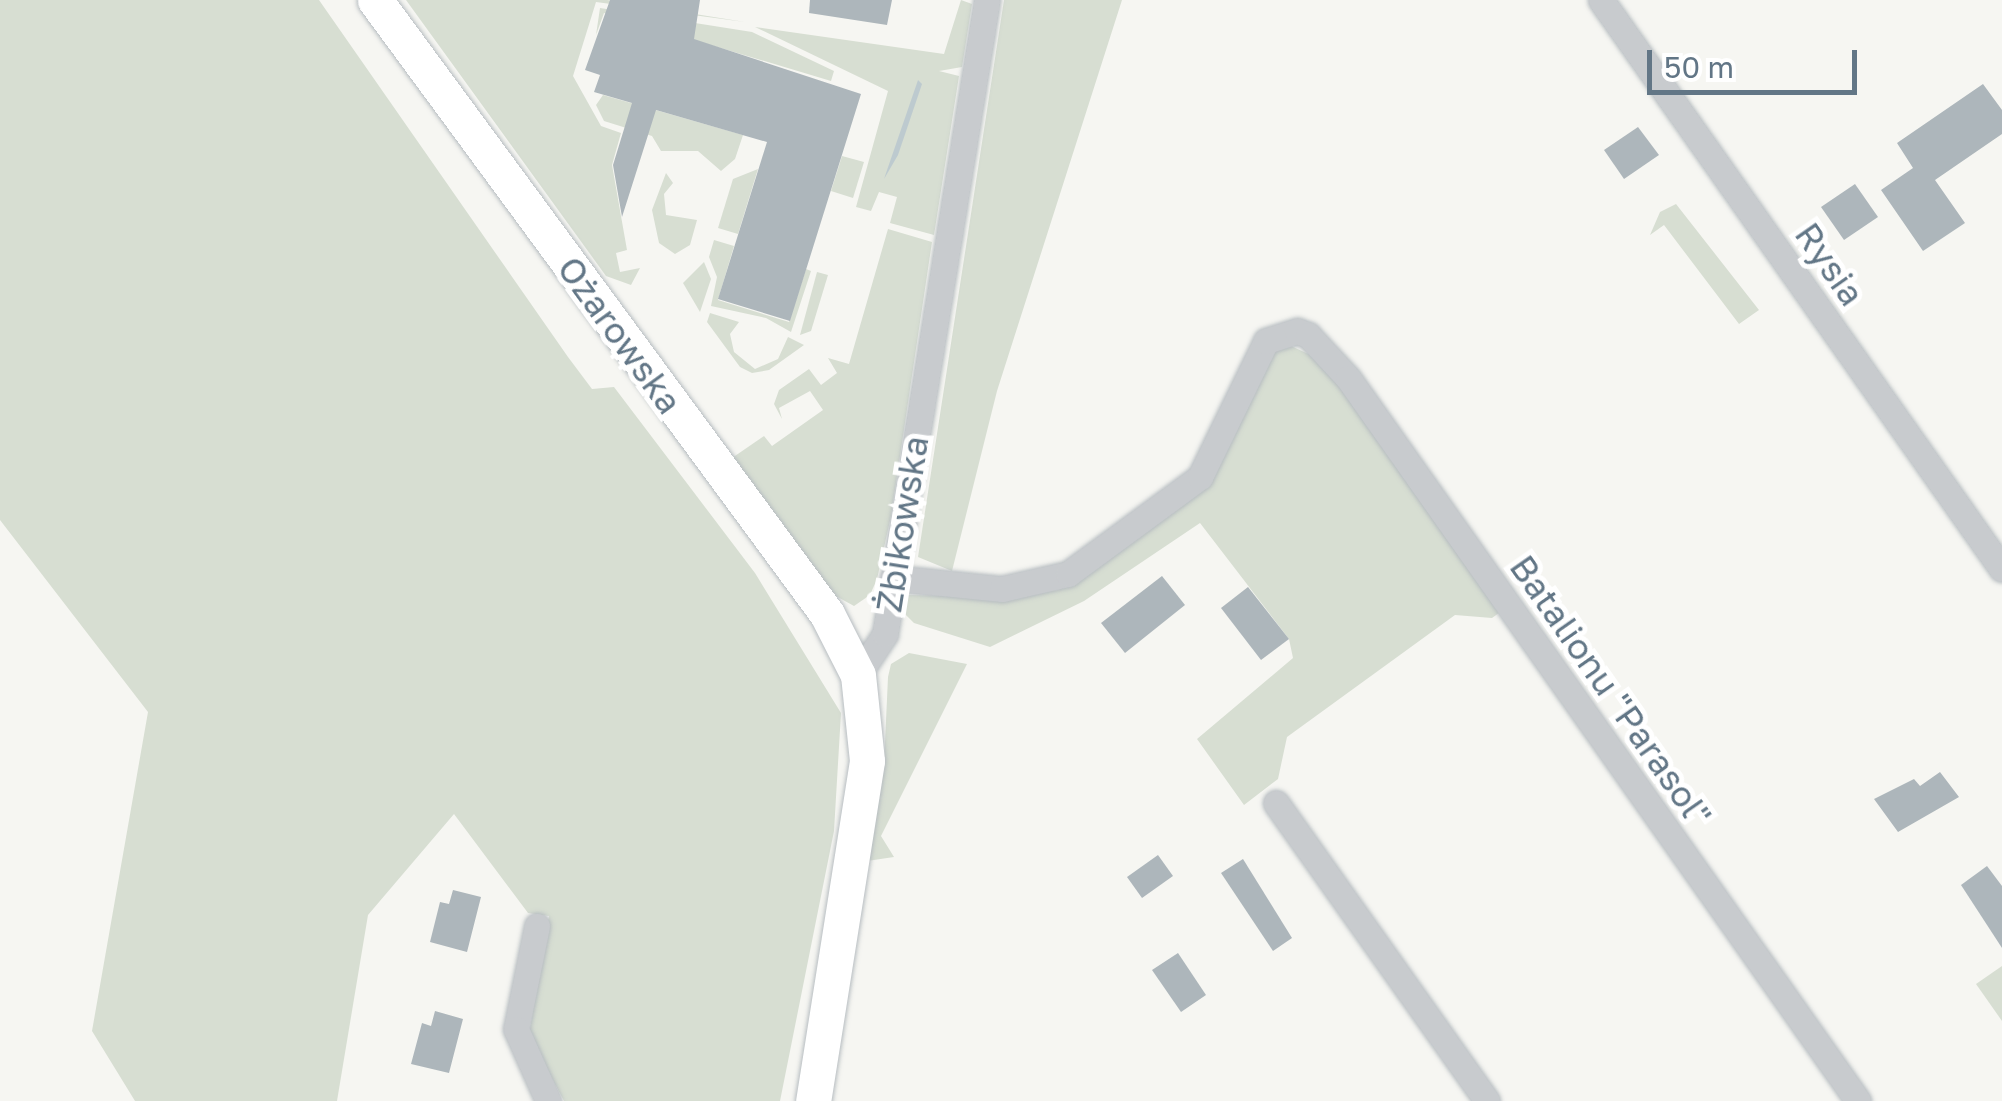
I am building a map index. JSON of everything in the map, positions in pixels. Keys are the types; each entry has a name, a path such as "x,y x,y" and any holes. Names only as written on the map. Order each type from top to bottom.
{"main road":[{"name":"Ożarowska","path":"375,0 826,614 858,675"},
{"path":"812,1101 866,761 868,722 858,675"}],"street":[{"name":"Żbikowska","path":"858,675 884,634 987,0"},
{"name":"Rysia","path":"1601,0 2002,569"},
{"name":"Batalionu \"Parasol\"","path":"893,578 1002,589 1068,574 1192,486 1266,341 1296,331 1318,343 1348,378 1858,1101"},
{"path":"1276,803 1487,1101"},
{"path":"537,926 516,1029 548,1101"}],"shaded area":[{"path":"0,0 319,0 592,389 614,387 755,573 841,713 834,831 780,1101 564,1101 529,1035 549,916 528,913 454,814 368,915 337,1101 135,1101 92,1031 148,712 0,520"},
{"path":"406,0 607,0 745,22 596,2 573,76 601,126 621,133 612,165 627,250 616,253 620,272 640,268 631,285 606,276"},
{"path":"961,0 972,4 962,67 939,71 959,76 934,235 890,223 897,197 879,192 871,211 856,207 888,91 755,27 944,54"},
{"path":"1004,0 1122,0 997,391 952,571 918,557"},
{"path":"600,8 752,32 834,71 831,81 604,13 596,35"},
{"path":"918,80 922,84 898,155 884,179"},
{"path":"603,95 743,135 735,159 721,171 698,151 661,151 652,136 604,121 596,105"},
{"path":"842,156 864,162 853,198 831,191"},
{"path":"758,169 738,234 718,228 733,179"},
{"path":"666,173 673,183 664,194 666,215 697,220 690,245 675,254 659,243 652,210"},
{"path":"1676,204 1759,310 1739,324 1664,225 1650,235 1660,212"},
{"path":"888,229 932,242 891,516 877,579 870,595 854,606 834,595 732,458 764,436 772,446 823,410 810,391 779,408 782,419 774,404 779,390 809,369 821,385 837,373 828,358 849,364"},
{"path":"714,240 734,246 718,300 789,322 806,269 811,271 791,332 766,318 711,306 717,277 709,257"},
{"path":"704,262 711,279 700,312 683,283"},
{"path":"817,272 828,275 811,331 800,335"},
{"path":"710,313 739,322 730,334 734,352 755,369 778,359 788,337 804,345 769,370 752,373 740,367 707,322"},
{"path":"1291,346 1328,363 1503,610 1492,618 1455,615 1287,737 1278,779 1244,805 1197,739 1293,658 1289,639 1200,523 1084,601 990,647 914,623 905,614 907,595 1012,597 1058,590 1097,567 1203,490 1275,351"},
{"path":"909,653 967,664 881,836 894,857 867,861 884,765 888,677 891,664"},
{"path":"2002,966 2002,1021 1976,984"}],"building":[{"path":"610,0 700,0 694,39 861,94 790,321 718,299 767,142 656,110 622,217 613,165 632,103 594,92 600,75 585,70"},
{"path":"810,0 892,0 887,25 809,13"},
{"path":"1983,84 2002,110 2002,134 1935,180 1965,223 1923,251 1881,190 1913,168 1897,143"},
{"path":"1638,127 1659,155 1624,179 1604,150"},
{"path":"1855,184 1878,217 1844,240 1821,207"},
{"path":"1162,576 1185,605 1125,653 1101,623"},
{"path":"1248,587 1289,639 1261,660 1221,608"},
{"path":"1940,772 1959,797 1898,832 1874,799 1914,779 1920,786"},
{"path":"1158,855 1173,876 1142,898 1127,877"},
{"path":"1243,859 1292,938 1273,951 1221,873"},
{"path":"1987,866 2002,886 2002,948 1961,885"},
{"path":"453,890 481,897 467,952 430,942 440,902 449,904"},
{"path":"1178,953 1206,995 1181,1012 1152,970"},
{"path":"435,1011 463,1019 449,1073 411,1064 422,1023 431,1026"}]}
